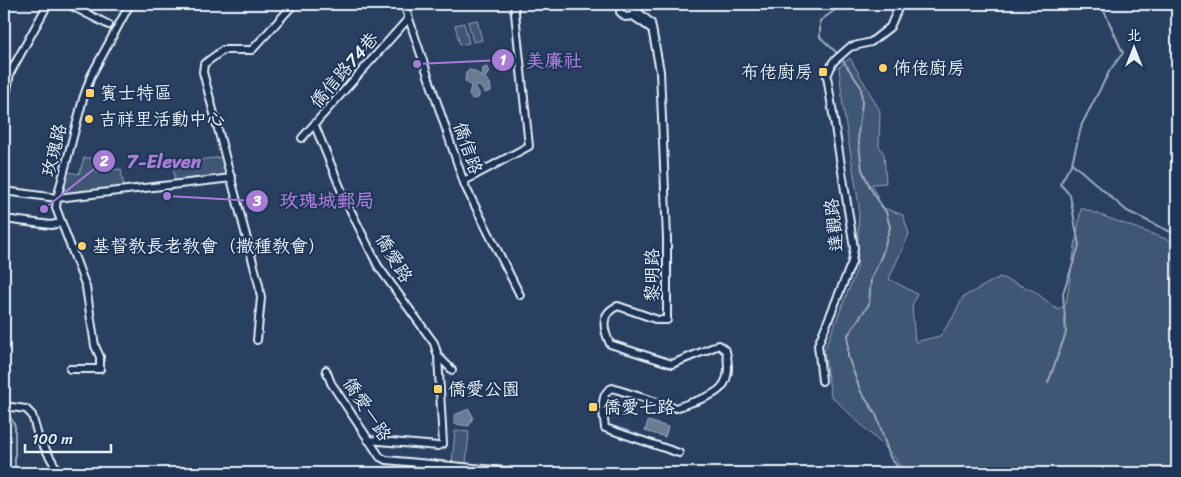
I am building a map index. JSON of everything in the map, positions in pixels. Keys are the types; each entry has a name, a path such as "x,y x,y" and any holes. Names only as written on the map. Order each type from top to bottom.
{"street":[{"path":"4,106 7,73 48,4"},
{"path":"68,4 109,24"},
{"name":"玫瑰路","path":"70,369 100,369 100,358 95,346 86,287 56,208 57,198 83,99 91,76 130,4"},
{"path":"257,340 261,298 232,178 205,80 204,64 223,50 252,50 294,4"},
{"name":"僑信路","path":"404,4 465,186 520,295"},
{"path":"464,181 529,146 514,4"},
{"name":"黎明路","path":"620,4 621,14 628,17 635,10 651,23 660,71 667,238 667,320 658,320 618,306 610,309 606,315 604,332 610,344 672,364 719,345 726,351 729,378 721,390 676,408 612,388 604,393 605,428 679,454"},
{"name":"達觀路","path":"822,381 818,345 852,262 854,248 827,76 833,62 850,48 877,39 890,27 900,4"},
{"name":"僑信路74巷","path":"302,138 315,126 408,19"},
{"name":"僑愛路","path":"315,126 345,200 378,266 434,343 438,356"},
{"path":"4,190 57,198 232,178"},
{"path":"4,219 51,225 61,223"},
{"path":"438,356 452,370"},
{"path":"368,440 438,446 442,444 438,356"},
{"name":"僑愛一路","path":"326,370 331,384 380,457 386,460 506,471"},
{"path":"4,406 26,409 32,415 38,436 59,473"}],"shaded area":[{"path":"477,20 482,40 473,42 468,22"},
{"path":"464,23 469,43 460,45 455,25"},
{"path":"850,58 880,111 879,146 884,154 886,183 872,184 881,207 903,215 909,234 889,279 917,294 912,306 915,342 940,336 953,317 963,297 1000,277 1034,291 1058,310 1066,304 1081,208 1177,243 1177,473 905,473 893,455 831,396 824,351 857,269 859,206 843,107 839,67"},
{"path":"487,67 489,72 485,78 490,83 491,91 484,93 481,87 476,85 475,89 479,92 479,97 476,99 471,98 469,95 471,86 465,81 466,73 469,70 475,71 482,77 482,69"},
{"path":"223,157 225,172 223,175 175,182 173,163"},
{"path":"84,158 95,158 97,172 121,169 124,188 65,193 64,188 68,172 79,174"},
{"path":"469,409 473,417 469,426 454,424 454,415"},
{"path":"648,421 668,427 665,437 645,431"},
{"path":"455,431 469,432 466,464 452,463"}],"waterway":[{"path":"838,54 820,37 820,21 843,4"},
{"path":"1048,383 1066,333 1063,293 1079,246 1070,195 1060,184 1072,163 1082,124 1110,70 1123,53 1101,4"},
{"path":"841,58 861,87 862,103 858,135 862,170 872,191 886,212 890,227 882,255 871,279 869,304 848,335 848,357 861,392 876,414 890,457 903,473"},
{"path":"1073,164 1127,211 1177,235"},
{"path":"4,416 11,418 15,426 15,473"}],"place":[{"name":"美廉社","path":"417,64"},
{"name":"佈佬廚房","path":"883,68"},
{"name":"布佬廚房","path":"823,72"},
{"name":"賓士特區","path":"90,93"},
{"name":"吉祥里活動中心","path":"89,119"},
{"name":"玫瑰城郵局","path":"167,196"},
{"name":"7-Eleven","path":"44,209"},
{"name":"基督教長老教會（撒種教會）","path":"82,246"},
{"name":"僑愛公園","path":"438,389"},
{"name":"僑愛七路","path":"593,407"}]}
